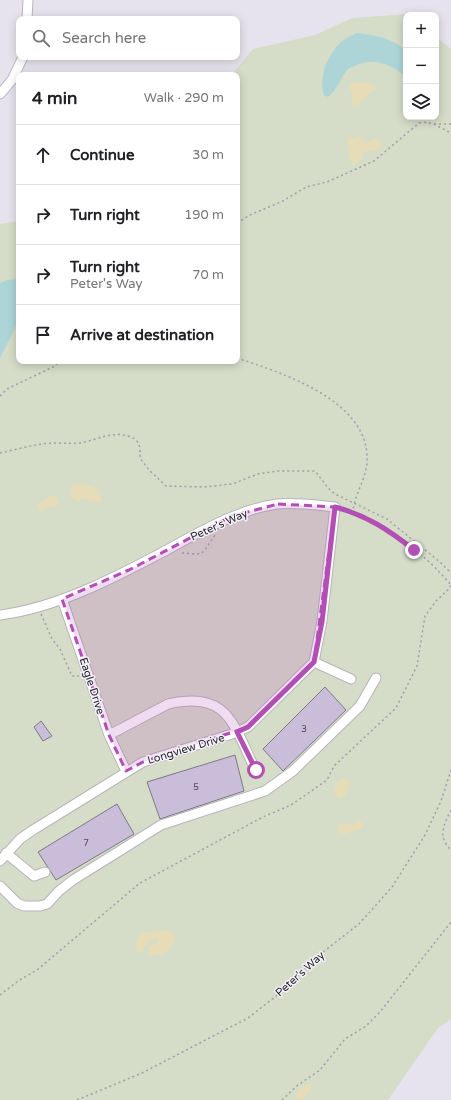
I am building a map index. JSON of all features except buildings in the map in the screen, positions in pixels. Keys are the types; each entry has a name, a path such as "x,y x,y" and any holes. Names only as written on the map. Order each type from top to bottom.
{"street":[{"path":"27,16 28,0"},
{"path":"0,94 12,80 22,60"},
{"name":"Peter's Way","path":"0,616 23,611 62,599 129,570 232,516 254,509 278,504 301,503 335,507"},
{"path":"335,507 322,622 314,662 351,679"},
{"name":"Eagle Drive","path":"62,599 109,735 126,771"},
{"name":"Longview Drive","path":"0,861 6,853 33,830 116,779 126,771 143,762 237,732 248,727 314,662"},
{"path":"0,886 17,903 24,906 40,906 47,904 59,891 73,880 161,826 265,791 293,771 360,706 376,678"},
{"path":"109,735 168,704 176,702 205,702 216,705 223,710 230,719 256,770"},
{"path":"6,853 34,876 45,872"}],"path":[{"path":"240,221 250,215 283,201 306,186 328,182 374,161 414,126 425,121 451,133"},
{"path":"432,124 451,124"},
{"path":"240,359 289,377 325,395 356,423 365,439 368,457 362,484 354,504 353,511"},
{"path":"0,396 7,389 57,364"},
{"path":"0,453 43,444 82,442 104,436 118,435 131,437 138,442 140,448 140,458 149,470 166,486 205,487 232,484 258,474 278,471 315,471 328,488 354,504 387,519 440,562 451,573"},
{"path":"0,995 18,981 37,970 140,882 263,817 291,805 327,780 334,766 396,708 417,666 425,616 451,584 439,570 389,530 353,511 335,507"},
{"path":"180,553 197,555 202,553 216,534 222,531"},
{"path":"41,612 50,635 62,653 72,676 83,674"},
{"name":"Peter's Way","path":"77,1100 142,1073 248,1018 276,996 318,956 359,924 392,887 425,835 441,801 451,770"},
{"path":"451,810 442,833 443,839 451,850"},
{"path":"282,1100 298,1085 320,1070 344,1039 366,1026 380,1012 451,922"}],"highlighted area":[{"path":"278,504 335,507 314,662 248,727 143,762 126,771 109,735 62,599 129,570 232,516"}],"shaded area":[{"path":"403,14 403,120 439,120 439,39 451,49 451,1019 438,1028 388,1100 0,1100 0,224 16,221 16,364 240,364 240,72 234,72 253,49 315,35 352,18"},
{"path":"356,33 382,38 400,46 403,48 403,75 389,66 377,62 363,63 348,69 334,91 328,97 324,95 322,81 325,67 336,48"},
{"path":"16,279 16,326 0,358 0,283 7,280"}],"sand":[{"path":"364,82 375,85 376,89 368,94 359,105 355,106 351,102 352,93 349,86 352,83"},
{"path":"360,135 363,137 365,144 373,139 378,139 382,146 378,150 363,152 362,160 353,165 349,156 348,140 349,137 355,138"},
{"path":"78,483 91,486 99,490 102,501 98,503 86,499 77,501 72,497 70,489 74,484"},
{"path":"52,495 57,497 59,504 53,507 48,507 42,512 39,510 37,505"},
{"path":"343,778 348,779 348,789 342,798 338,798 334,792 337,783"},
{"path":"360,821 364,824 360,830 343,834 338,832 338,826 342,823 352,825"},
{"path":"166,930 176,936 173,945 167,951 159,955 149,954 148,948 158,942 158,939 155,939 146,945 143,952 138,953 136,943 140,933"},
{"path":"309,1084 312,1088 310,1092 300,1100 296,1099 295,1097 298,1090 302,1086"}],"route":[{"path":"256,770 237,732 248,727 314,662 322,622 335,507 353,511 374,521 389,530 414,550"}]}
